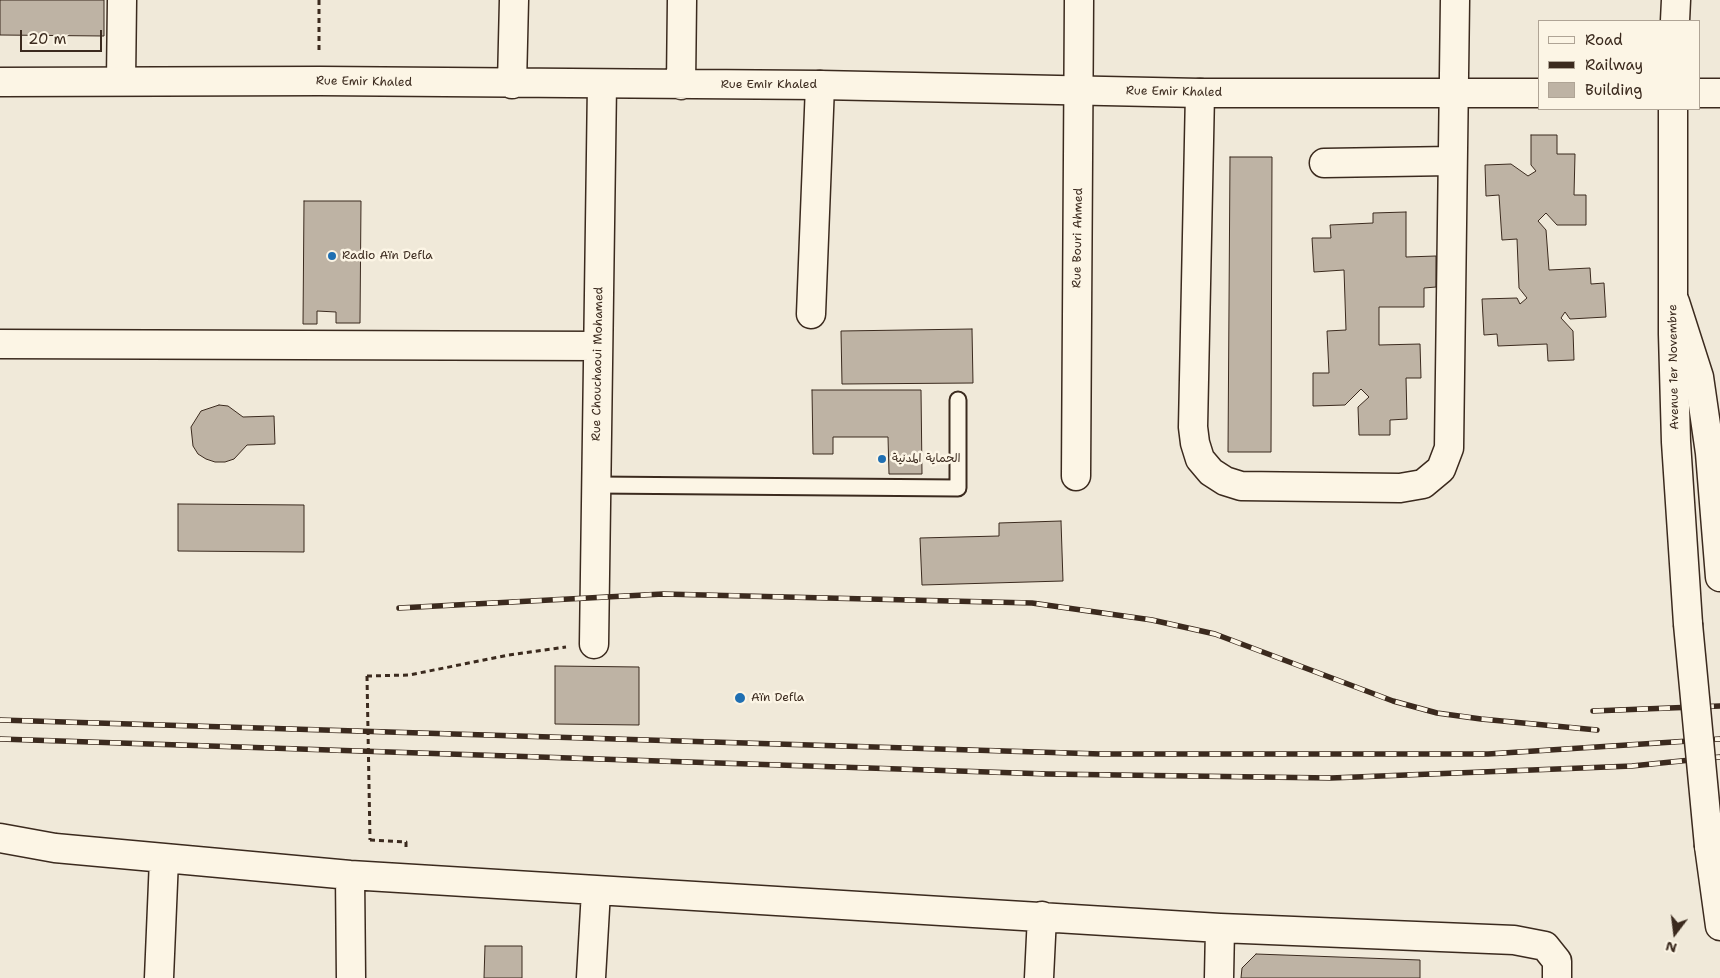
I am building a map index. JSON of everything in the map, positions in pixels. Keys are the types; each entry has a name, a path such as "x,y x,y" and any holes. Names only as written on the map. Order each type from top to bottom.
{"street":[{"path":"121,81 122,0"},
{"path":"512,84 514,0"},
{"path":"681,85 682,0"},
{"name":"Rue Bouri Ahmed","path":"1076,476 1080,91 1079,0"},
{"path":"1200,93 1193,427 1194,443 1200,459 1211,472 1225,481 1241,486 1412,487 1423,484 1441,469 1450,448 1455,0"},
{"path":"1676,0 1676,20"},
{"name":"Rue Emir Khaled","path":"0,82 320,81 820,86 1200,93 1538,93"},
{"name":"Rue Chouchaoui Mohamed","path":"594,644 602,84"},
{"path":"811,314 820,86"},
{"path":"1700,93 1720,93"},
{"name":"Avenue 1er Novembre","path":"1673,110 1673,294 1676,442 1688,624 1709,846 1720,926"},
{"path":"1324,163 1452,161"},
{"path":"1673,294 1699,377 1715,456 1720,577"},
{"path":"0,344 598,346"},
{"path":"0,838 55,848 350,875 1220,928 1514,940 1545,946 1557,961 1558,978"},
{"path":"160,978 164,859"},
{"path":"350,875 351,978"},
{"path":"591,978 596,891"},
{"path":"1039,978 1042,916"},
{"path":"1219,978 1220,928"}],"lane":[{"path":"596,485 958,488 958,400"}],"path":[{"path":"319,0 320,81"},
{"path":"406,842 370,840 367,676 409,675 509,655 594,644"}],"building":[{"path":"0,0 104,0 104,36 0,35"},
{"path":"1531,135 1557,135 1557,154 1575,154 1574,195 1586,195 1586,225 1557,225 1546,213 1538,221 1546,230 1549,270 1590,268 1591,284 1604,283 1606,317 1570,319 1565,312 1561,318 1573,331 1574,360 1548,361 1547,344 1498,346 1497,334 1484,335 1482,299 1517,298 1520,304 1527,298 1519,288 1517,239 1502,240 1499,195 1486,196 1485,165 1511,164 1528,176 1536,171 1531,165"},
{"path":"1230,157 1272,157 1271,452 1228,452"},
{"name":"Radio Aïn Defla","path":"304,201 361,201 360,323 336,323 336,312 317,311 317,324 303,324"},
{"path":"1406,212 1406,257 1436,256 1436,287 1424,288 1424,307 1379,307 1379,345 1420,344 1421,378 1406,378 1407,419 1390,420 1390,435 1359,435 1358,407 1369,397 1361,389 1345,405 1313,406 1313,373 1329,373 1327,331 1346,330 1344,270 1314,272 1312,238 1331,238 1330,225 1373,223 1373,213"},
{"path":"972,329 973,383 842,384 841,331"},
{"path":"812,390 921,390 922,474 889,474 888,437 833,437 833,454 813,454"},
{"path":"219,405 228,406 243,417 274,416 275,444 247,445 234,459 225,462 215,462 198,454 193,446 191,427 201,411"},
{"path":"178,504 304,505 304,552 178,551"},
{"path":"1061,521 1063,581 922,585 920,538 999,536 999,523"},
{"path":"555,666 639,667 639,725 555,724"},
{"path":"485,946 522,946 522,978 484,978"},
{"path":"1256,954 1420,960 1420,978 1241,978 1242,968"}],"railway":[{"path":"399,608 663,594 1032,603 1152,620 1215,634 1393,701 1437,713 1597,730"},
{"path":"1593,711 1720,706"},
{"path":"0,720 1101,754 1488,754 1720,739"},
{"path":"0,739 1048,774 1331,778 1632,766 1720,757"}],"place":[{"name":"Radio Aïn Defla","path":"332,256"},
{"name":"الحماية المدنية","path":"882,459"},
{"name":"Aïn Defla","path":"740,698"}]}
